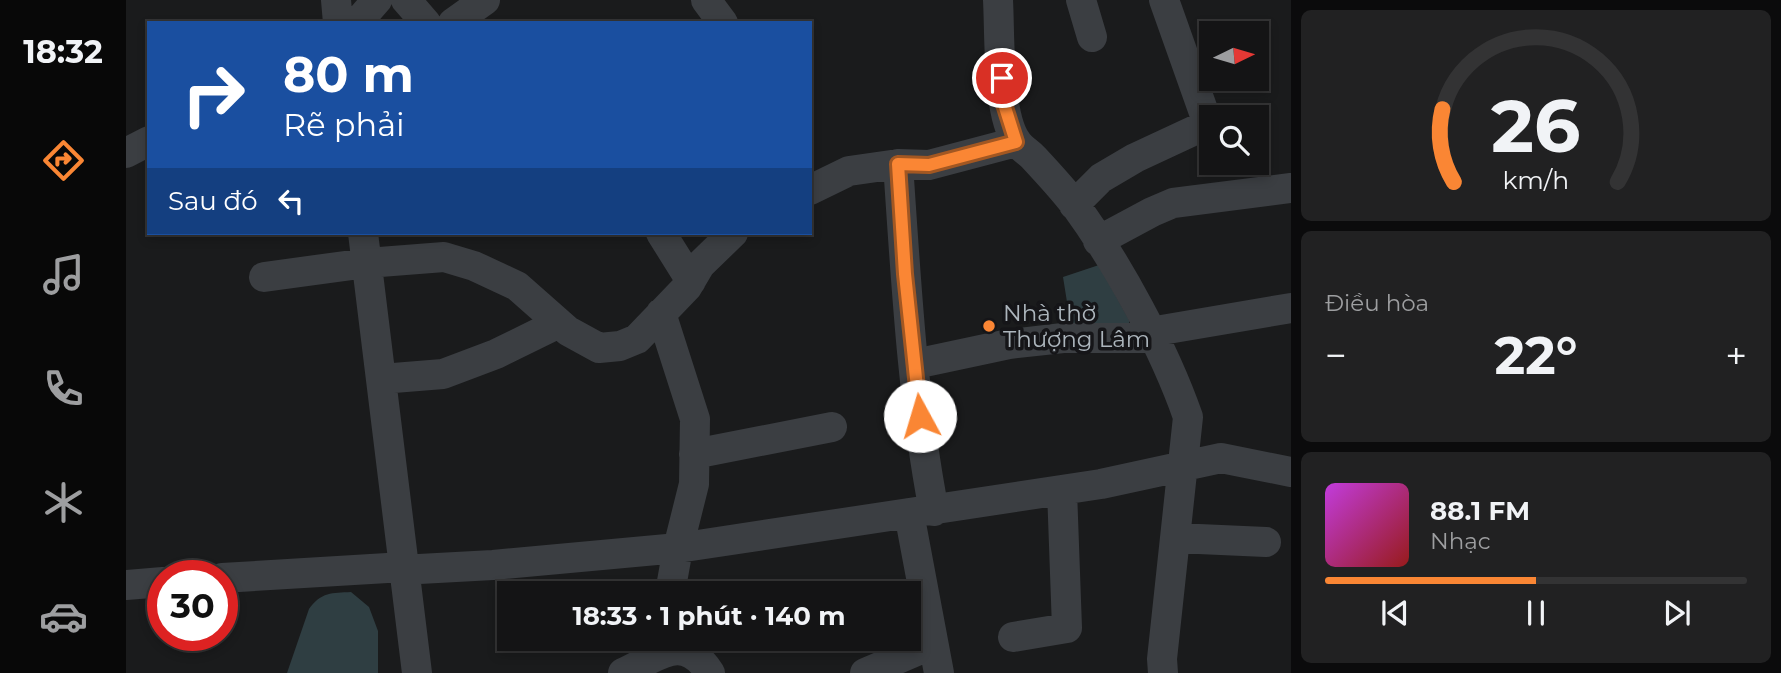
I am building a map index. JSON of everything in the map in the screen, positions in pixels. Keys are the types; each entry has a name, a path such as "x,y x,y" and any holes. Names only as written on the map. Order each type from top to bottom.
{"street":[{"path":"336,0 338,21"},
{"path":"359,21 377,0"},
{"path":"406,0 424,21"},
{"path":"456,21 485,0"},
{"path":"705,0 721,21"},
{"path":"998,0 1003,101 1016,142 1032,156 1074,205 1117,271 1153,335 1188,417 1162,659 1163,673"},
{"path":"1081,0 1092,37"},
{"path":"1074,205 1101,178 1135,158 1208,124 1164,0"},
{"path":"126,153 147,142"},
{"path":"812,189 849,171 898,164 929,165 1016,142"},
{"path":"898,164 905,274 926,468 922,512 933,643 939,673"},
{"path":"1098,241 1173,203 1291,188"},
{"path":"363,235 417,673"},
{"path":"662,235 691,282"},
{"path":"264,277 444,257 474,266 517,286 559,323 599,348 620,346 637,339 691,282 700,265 731,235"},
{"path":"915,364 1009,344 1063,338 1153,335 1291,308"},
{"path":"661,313 695,419 694,484 672,581"},
{"path":"382,379 443,374 496,354 559,323"},
{"path":"694,454 832,427"},
{"path":"238,577 404,567 419,569 493,565 678,548 1101,484 1221,458 1291,472"},
{"path":"1013,637 1067,628 1062,490"},
{"path":"1176,538 1266,542"},
{"path":"126,584 147,583"},
{"path":"865,673 933,643"},
{"path":"623,673 662,651"},
{"path":"690,651 710,673"}],"shaded area":[{"path":"1099,265 1129,320 1129,328 1071,327 1063,277"},
{"path":"351,592 369,607 378,631 378,673 287,673 313,603 333,593"}],"place":[{"name":"Nhà thờ Thượng Lâm","path":"989,326"}],"route":[{"path":"920,416 905,274 898,164 929,165 1016,142 1003,101 1002,78"}]}
